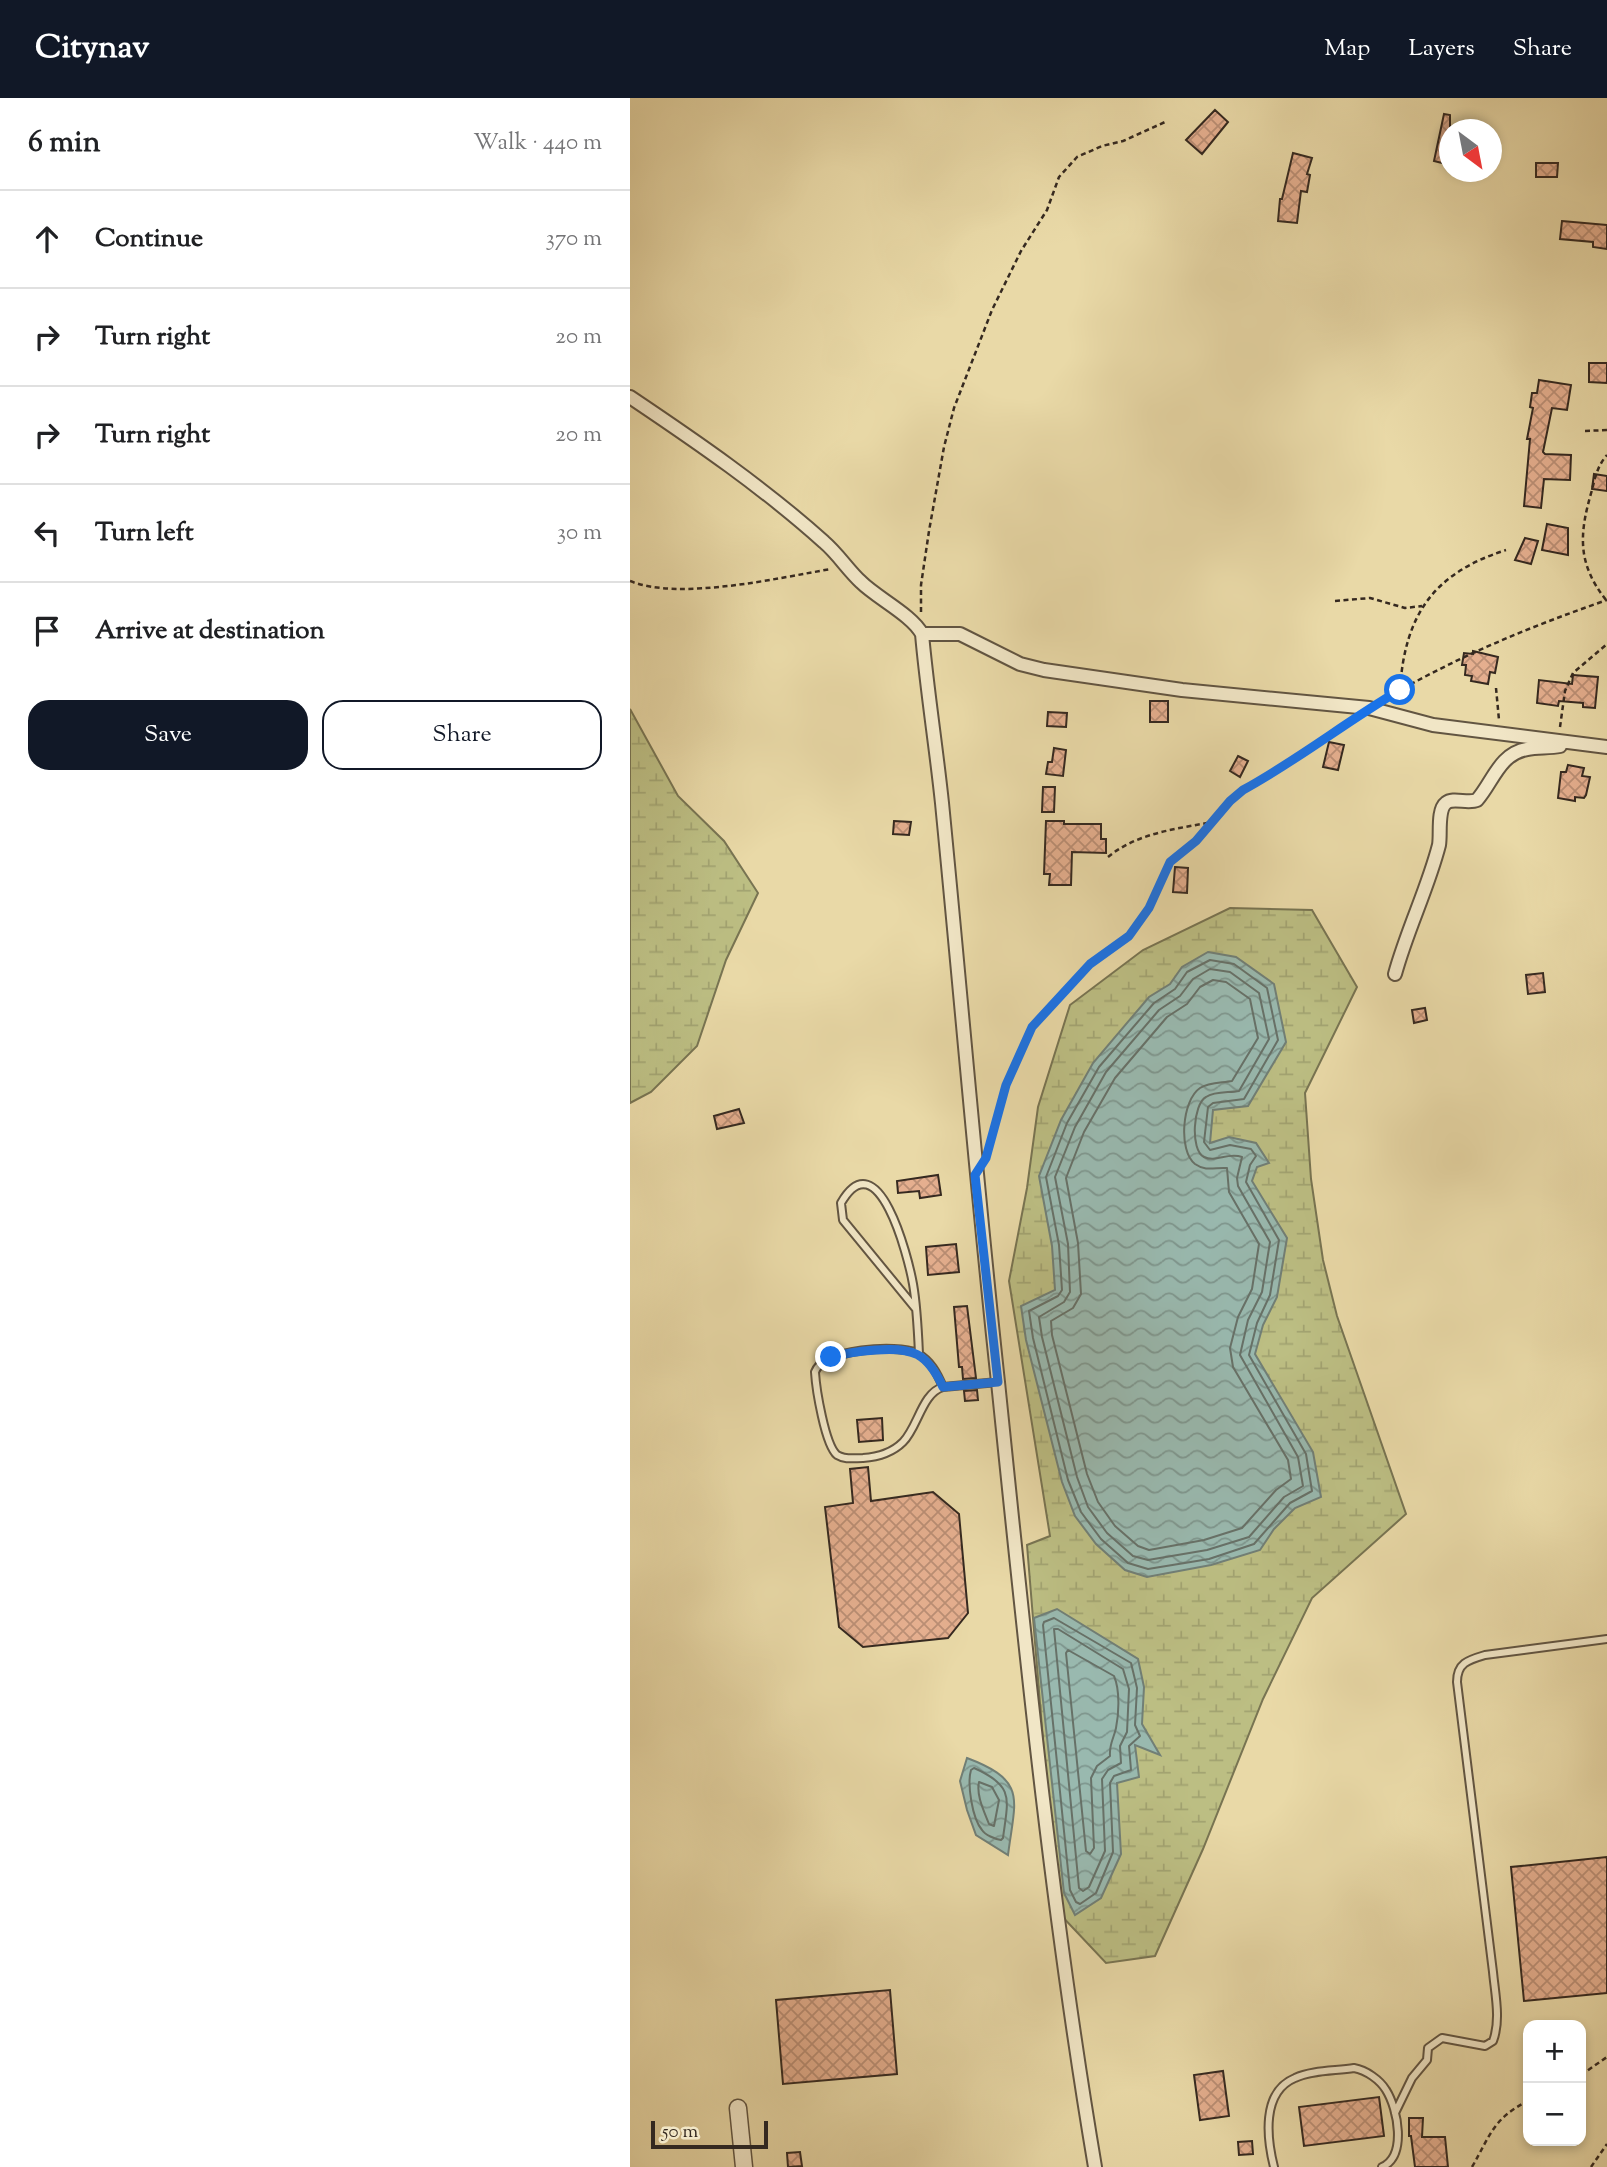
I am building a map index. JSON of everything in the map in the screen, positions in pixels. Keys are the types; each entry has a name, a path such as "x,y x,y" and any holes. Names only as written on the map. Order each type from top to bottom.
{"street":[{"path":"630,397 723,460 826,544 862,583 919,628 960,634 1020,664 1044,670 1182,690 1369,708 1433,725 1607,747"},
{"path":"919,628 942,799 975,1175 1052,1878 1073,2039 1095,2167"},
{"path":"1395,974 1438,850 1441,811 1444,805 1451,801 1477,800 1504,761 1515,753 1526,749 1549,748 1564,742"},
{"path":"738,2108 744,2167"}],"lane":[{"path":"916,1309 843,1220 841,1203 854,1186 862,1183 872,1185 900,1234 912,1281 916,1309 919,1354"},
{"path":"943,1387 931,1365 919,1354 901,1349 831,1357 817,1366 815,1382 829,1442 835,1453 845,1459 869,1457 895,1449 914,1427 930,1395 943,1387 998,1382"},
{"path":"1395,2113 1412,2078 1427,2060 1428,2048 1442,2038 1489,2045 1496,2029 1493,1972 1457,1682 1458,1670 1467,1660 1485,1655 1607,1639"},
{"path":"1274,2167 1269,2110 1282,2088 1295,2078 1354,2068 1378,2080 1386,2089 1395,2113 1398,2139 1395,2152 1392,2160 1382,2167"}],"path":[{"path":"919,628 926,544 944,446 954,408 992,310 1021,251 1046,210 1059,177 1077,157 1102,146 1123,141 1165,122"},
{"path":"1585,431 1607,430"},
{"path":"988,1149 1006,1085 1032,1027 1090,964 1129,936 1149,908 1170,862 1196,841 1230,801 1243,790 1400,690 1490,643 1607,600 1590,577 1583,554 1582,533 1599,466 1607,455"},
{"path":"1400,690 1405,651 1422,606 1471,564 1506,550"},
{"path":"630,581 643,586 725,586 846,567"},
{"path":"1335,601 1370,597 1405,607 1422,606"},
{"path":"1564,742 1568,682 1573,673 1607,644"},
{"path":"1496,688 1500,734"},
{"path":"1108,857 1128,843 1143,837 1213,822"},
{"path":"1586,2072 1607,2057"},
{"path":"1472,2167 1498,2120 1523,2103"},
{"path":"1591,2167 1607,2144"}],"green space":[{"path":"630,709 678,796 724,841 758,893 726,960 697,1046 651,1092 630,1103"},
{"path":"1230,908 1312,910 1357,987 1305,1093 1311,1179 1323,1260 1337,1316 1406,1514 1312,1598 1263,1699 1203,1849 1155,1956 1106,1963 1057,1911 1027,1545 1050,1536 1009,1281 1027,1188 1038,1107 1070,1005 1143,950"}],"water":[{"path":"1208,952 1236,957 1274,984 1286,1042 1248,1106 1213,1110 1210,1143 1229,1137 1256,1143 1269,1163 1257,1167 1252,1181 1287,1238 1277,1297 1263,1325 1255,1354 1313,1452 1321,1497 1295,1508 1274,1529 1260,1550 1211,1565 1147,1577 1125,1570 1096,1544 1075,1516 1062,1482 1026,1340 1021,1306 1055,1290 1052,1246 1039,1176 1061,1120 1093,1063 1149,997 1170,984 1182,967"},
{"path":"1057,1609 1138,1659 1144,1687 1142,1724 1160,1755 1135,1745 1139,1777 1117,1783 1121,1854 1101,1898 1075,1915 1064,1893 1034,1618"},
{"path":"967,1758 987,1766 1009,1784 1014,1806 1008,1855 976,1835 960,1781"}],"building":[{"path":"1215,110 1228,122 1202,154 1186,140"},
{"path":"1439,138 1439,162 1434,161"},
{"path":"1293,153 1312,158 1307,174 1310,175 1307,192 1301,191 1297,223 1278,221 1280,199"},
{"path":"1536,163 1558,163 1557,177 1536,177"},
{"path":"1562,221 1607,225 1607,249 1593,247 1593,242 1560,239"},
{"path":"1589,363 1607,363 1607,383 1589,382"},
{"path":"1539,380 1571,385 1567,410 1552,408 1543,452 1571,455 1570,480 1544,479 1541,508 1524,506 1530,439 1527,439 1533,408 1530,407 1532,393 1537,393"},
{"path":"1594,474 1607,476 1607,491 1592,489"},
{"path":"1547,524 1568,528 1568,555 1542,550"},
{"path":"1525,538 1538,541 1531,564 1515,560"},
{"path":"1473,651 1498,657 1495,673 1490,672 1488,684 1471,681 1472,676 1465,675 1466,665 1462,665 1464,653 1473,654"},
{"path":"1573,675 1598,677 1595,708 1583,707 1583,703 1559,701 1558,706 1537,703 1539,680 1572,684"},
{"path":"1150,701 1168,701 1168,722 1150,722"},
{"path":"1048,712 1067,713 1066,727 1047,726"},
{"path":"1329,742 1344,745 1338,770 1323,767"},
{"path":"1054,748 1066,750 1063,776 1046,774 1048,762 1052,762"},
{"path":"1238,756 1248,761 1240,777 1230,771"},
{"path":"1568,765 1584,768 1582,776 1590,777 1586,795 1584,798 1575,797 1575,801 1558,798 1561,772 1566,772"},
{"path":"1043,787 1055,787 1054,812 1042,812"},
{"path":"894,821 911,822 909,835 893,834"},
{"path":"1046,821 1101,824 1101,839 1106,839 1106,853 1072,852 1071,885 1049,885 1050,874 1044,874"},
{"path":"1175,867 1188,868 1187,893 1173,892"},
{"path":"1543,973 1545,992 1528,994 1526,975"},
{"path":"1425,1008 1427,1020 1414,1023 1412,1010"},
{"path":"739,1109 744,1123 717,1129 714,1116"},
{"path":"938,1175 941,1195 920,1198 919,1191 898,1193 897,1181"},
{"path":"956,1244 959,1272 928,1275 926,1247"},
{"path":"967,1306 976,1378 963,1379 962,1367 959,1367 954,1307"},
{"path":"977,1390 978,1400 965,1401 964,1391"},
{"path":"882,1418 883,1440 859,1442 857,1420"},
{"path":"868,1467 871,1501 933,1492 959,1514 968,1613 948,1638 863,1647 839,1627 825,1507 853,1503 850,1469"},
{"path":"1607,1857 1607,1993 1524,2001 1511,1867"},
{"path":"890,1990 897,2074 783,2084 776,2000"},
{"path":"1223,2071 1229,2116 1200,2120 1194,2075"},
{"path":"1379,2097 1384,2136 1304,2146 1299,2107"},
{"path":"1409,2118 1423,2118 1422,2137 1445,2137 1448,2167 1415,2167 1409,2136"},
{"path":"1252,2141 1253,2154 1239,2155 1238,2142"},
{"path":"800,2152 802,2166 788,2167 787,2153"}],"route":[{"path":"831,1357 905,1349 919,1354 931,1365 943,1387 998,1382 975,1175 986,1158 1006,1085 1017,1067 1023,1044 1032,1027 1090,964 1129,936 1149,908 1170,862 1191,847 1230,801 1243,790 1400,690"}]}
